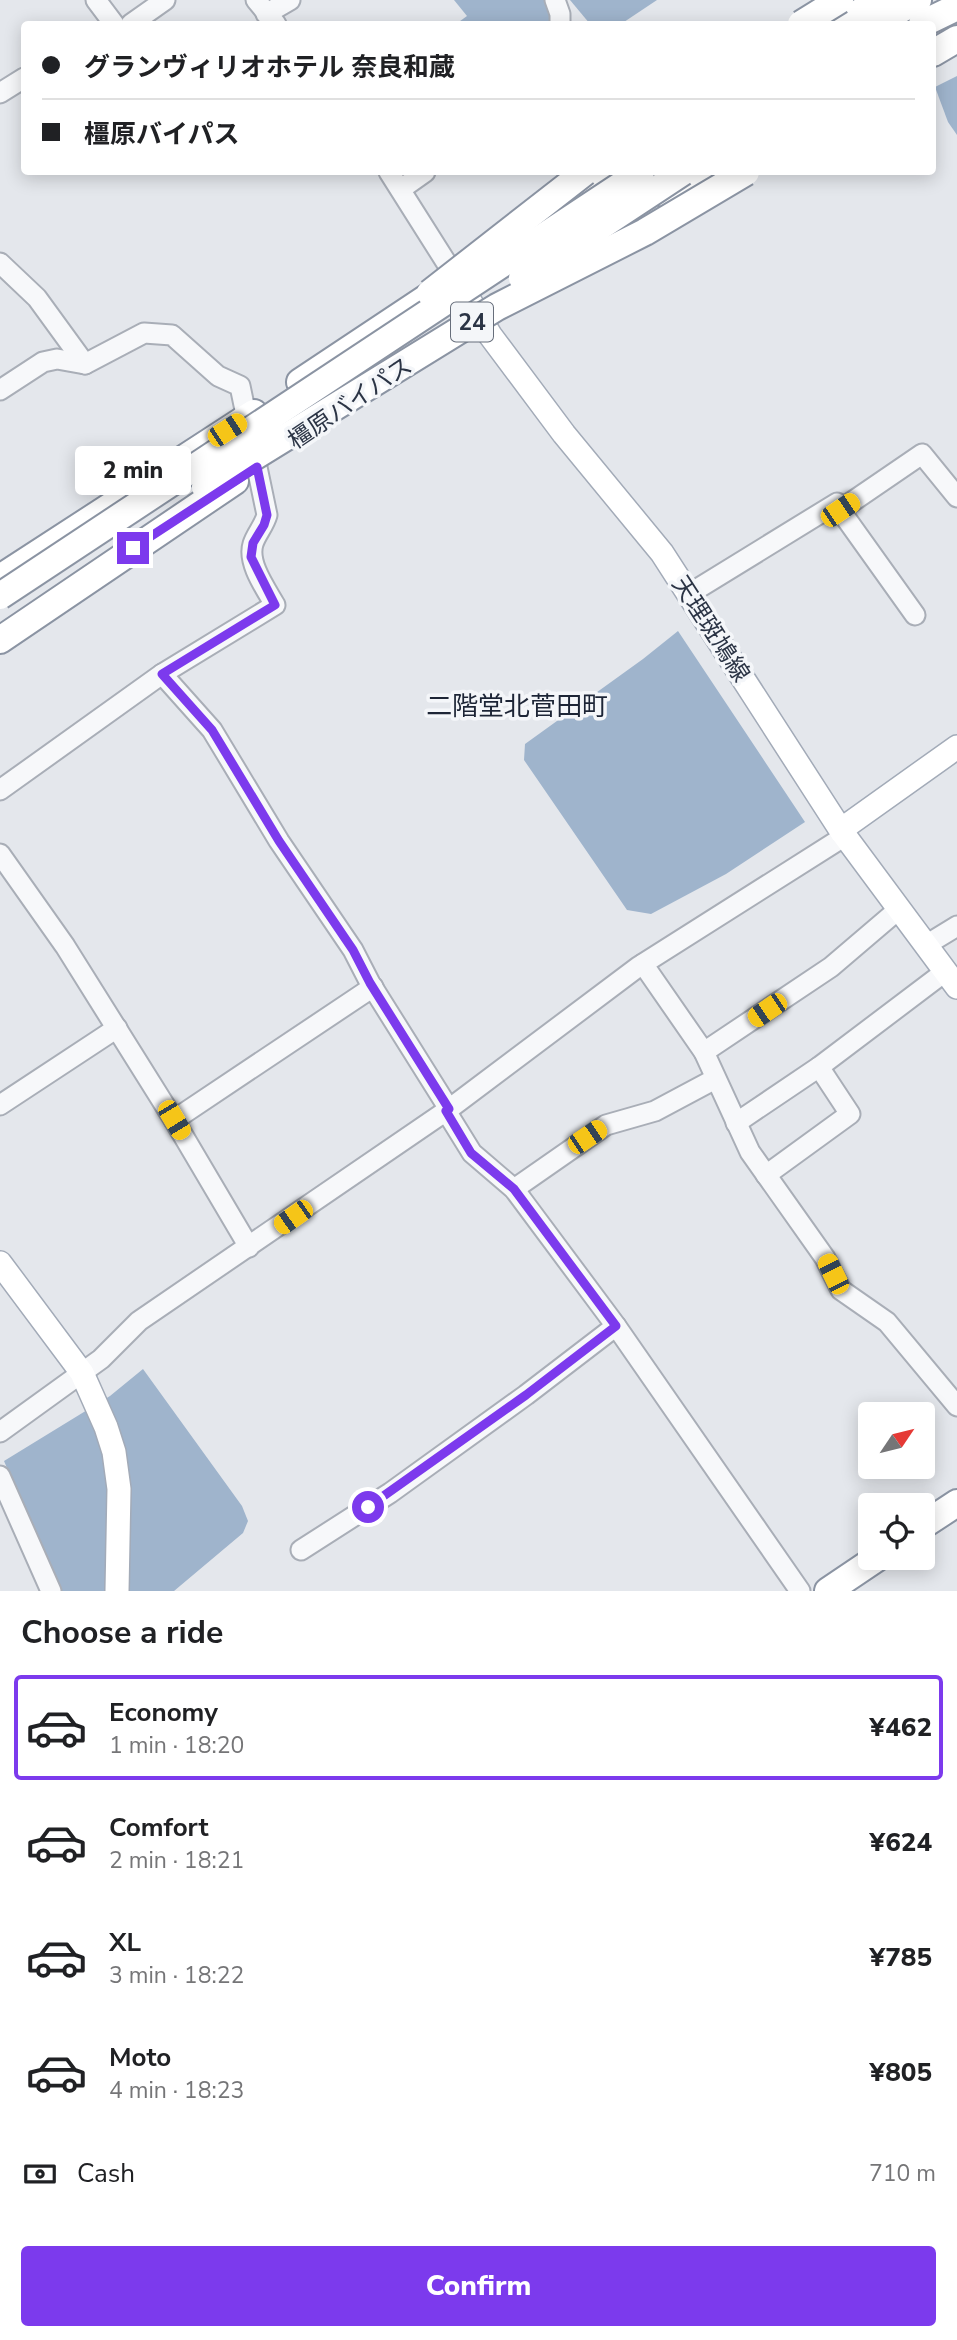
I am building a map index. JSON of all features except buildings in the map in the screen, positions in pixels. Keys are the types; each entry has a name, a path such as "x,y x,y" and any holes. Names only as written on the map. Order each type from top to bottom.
{"highway":[{"path":"850,15 880,0"},
{"path":"817,21 918,0"},
{"path":"928,21 957,7"},
{"path":"936,34 957,23"},
{"path":"936,51 957,39"},
{"name":"24","path":"300,397 496,239 581,175"},
{"name":"橿原バイパス","path":"0,578 611,175"},
{"path":"0,596 636,175"},
{"path":"0,623 678,175"},
{"name":"橿原バイパス","path":"0,640 478,316 698,175"},
{"name":"24","path":"205,487 497,307 645,232 741,175"},
{"path":"935,1518 957,1503"},
{"path":"828,1591 859,1570"}],"main road":[{"name":"天理斑鳩線","path":"456,278 478,316 564,434 662,553 842,832 954,981"},
{"path":"842,832 849,824 957,747"},
{"path":"0,1263 82,1373 106,1427 114,1452 119,1489 117,1591"}],"street":[{"path":"96,0 112,21"},
{"path":"135,21 165,0"},
{"path":"266,13 290,0"},
{"path":"555,0 560,21"},
{"path":"0,93 21,80"},
{"path":"391,175 456,278"},
{"path":"401,189 421,175"},
{"path":"0,263 37,298 85,364"},
{"path":"0,390 43,362 57,359 85,364 144,333 172,335 218,376 240,386 267,515 253,543 251,557 275,605 162,674 0,790"},
{"path":"840,510 922,454 957,497"},
{"path":"689,594 837,503 915,615"},
{"path":"162,674 212,730 279,841 353,950 471,1153 514,1189 616,1326 800,1591"},
{"path":"0,1432 101,1359 139,1321 448,1110 643,964 837,841 842,832"},
{"path":"0,854 65,946 117,1028 249,1247"},
{"path":"704,1052 831,967 899,909"},
{"path":"926,945 957,926"},
{"path":"643,964 704,1052 750,1152 825,1258 841,1290 887,1322 957,1406"},
{"path":"736,1123 954,981"},
{"path":"174,1120 373,987"},
{"path":"0,1105 117,1028"},
{"path":"766,1175 850,1115 819,1067"},
{"path":"514,1189 606,1125 655,1111 715,1079"},
{"path":"301,1550 390,1493 616,1326"},
{"path":"0,1476 51,1591"}],"water":[{"path":"454,0 547,0 550,21 460,21 467,16"},
{"path":"570,0 657,0 626,21 588,21"},
{"path":"957,76 957,135 948,122 936,86"},
{"path":"678,631 805,822 726,874 651,914 627,910 524,760 525,744"},
{"path":"143,1369 242,1506 248,1521 243,1533 174,1591 60,1591 4,1461 110,1396"}],"district":[{"name":"二階堂北菅田町","path":"517,706"}],"route":[{"path":"133,548 257,467 267,515 253,543 251,557 275,605 162,674 212,730 279,841 353,950 370,983 449,1109 446,1111 471,1153 514,1189 616,1326 526,1395 368,1507"}]}
